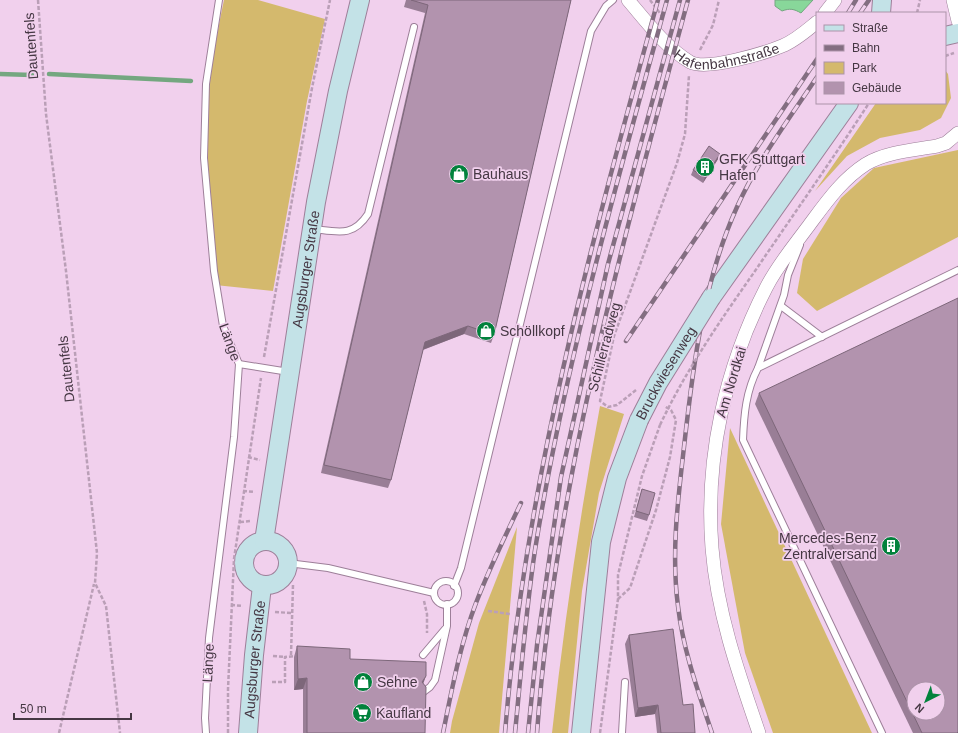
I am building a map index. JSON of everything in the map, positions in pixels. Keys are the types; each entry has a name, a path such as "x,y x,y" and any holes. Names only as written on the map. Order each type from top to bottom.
{"street":[{"name":"Augsburger Straße","path":"288,563 283,578 277,583 262,586 247,576 244,563 248,550 255,544 264,541 312,229 338,91 360,0"},
{"name":"Hafenbahnstraße","path":"628,0 672,48 692,63 720,64 783,46 802,35 816,23"},
{"path":"825,12 835,0"},
{"path":"881,12 882,0"},
{"path":"953,0 958,21"},
{"path":"946,36 958,33"},
{"name":"Bruckwiesenweg","path":"580,733 601,542 616,478 639,420 658,383 711,298 848,104"},
{"name":"Am Nordkai","path":"759,733 726,633 714,574 710,523 712,458 718,426 736,358 766,287 783,260 839,187 867,164 884,157 946,143 958,133"},
{"path":"264,541 273,542 281,547 287,554 288,563"},
{"name":"Augsburger Straße","path":"248,733 254,655 262,586"}],"lane":[{"name":"Länge","path":"206,733 205,718 209,638 234,437 239,364 223,326 214,271 204,158 206,84 219,0"},
{"path":"454,586 461,568 591,31 606,6 613,0"},
{"path":"312,229 348,232 361,226 368,214 414,27"},
{"path":"807,228 788,275 781,306 758,368 750,384 744,409 743,440 882,733"},
{"path":"758,368 958,270"},
{"path":"781,306 822,337"},
{"path":"239,364 289,372"},
{"path":"288,563 328,568 434,593"},
{"path":"448,581 454,586 457,592 456,599 447,604 443,604 436,600 434,593 440,583 448,581"},
{"path":"422,692 430,687 435,680 447,626 447,604"},
{"path":"425,652 447,626"},
{"path":"622,733 625,682"}],"path":[{"name":"Dautenfels","path":"38,0 46,114 66,271 97,553 94,583 59,733"},
{"path":"228,733 234,559 243,491 262,368 312,88 330,0"},
{"path":"704,43 713,25 719,0"},
{"path":"917,12 920,0"},
{"path":"946,56 958,51"},
{"name":"Schillerradweg","path":"641,393 635,389 616,406 608,407 600,401 614,336 677,163 685,134 687,82 690,70"},
{"path":"600,733 618,599 618,575 629,524 642,476 660,425 672,400 708,338 868,104"},
{"path":"618,599 630,588 656,510 670,457 676,420 671,410 659,403"},
{"path":"243,491 256,492"},
{"path":"94,583 106,606 120,733"},
{"path":"291,655 293,585"},
{"path":"422,590 428,614 425,652"},
{"path":"488,611 510,614"},
{"path":"277,612 291,613"},
{"path":"273,656 303,656"},
{"path":"272,682 285,682 285,657"}],"green space":[{"path":"224,0 258,0 325,19 307,101 273,291 215,285 208,215 205,151 209,86"},
{"path":"946,71 948,74 951,98 941,118 920,130 880,138 847,156 815,191 875,104 946,104"},
{"path":"958,150 958,237 817,311 797,293 803,259 841,198 874,168"},
{"path":"600,406 624,414 599,493 582,591 568,733 552,733 573,569"},
{"path":"730,428 872,733 773,733 745,653 721,524"},
{"path":"517,527 499,733 450,733 479,623"}],"shaded area":[{"path":"775,0 813,0 801,13 792,9 782,11 775,6"}],"building":[{"name":"Bauhaus","path":"411,0 571,0 494,335 468,326 425,342 391,480 324,465 428,5"},
{"name":"GFK Stuttgart Hafen","path":"709,146 720,154 705,177 693,170"},
{"name":"Mercedes-Benz Zentralversand","path":"958,298 958,732 922,733 916,721 946,721 946,681 906,681 906,700 759,393"},
{"path":"642,489 655,493 649,515 636,511"},
{"path":"673,629 683,705 693,704 695,733 661,733 658,705 638,708 629,635"},
{"name":"Kaufland","path":"297,646 350,649 350,659 426,662 426,676 422,682 426,687 425,733 307,733 307,678 298,679"}],"waterway":[{"path":"0,74 32,75"},
{"path":"49,74 191,81"}],"railway":[{"path":"505,733 515,640 528,547 564,363 609,181 658,0"},
{"path":"515,733 526,618 535,550 561,411 611,205 667,0"},
{"path":"528,733 537,645 561,477 608,264 680,0"},
{"path":"537,733 546,640 559,547 576,455 616,272 688,0"},
{"path":"849,12 856,0"},
{"path":"861,12 869,0"},
{"path":"626,341 816,60"},
{"path":"712,733 701,702 683,638 676,586 676,526 691,386 701,325 725,236 737,207 754,173 816,78"},
{"path":"443,733 457,667 470,619 481,590 521,503"}],"place":[{"name":"GFK Stuttgart Hafen","path":"705,167"},
{"name":"Bauhaus","path":"459,174"},
{"name":"Schöllkopf","path":"486,331"},
{"name":"Mercedes-Benz Zentralversand","path":"891,546"},
{"name":"Sehne","path":"363,682"},
{"name":"Kaufland","path":"362,713"}]}
